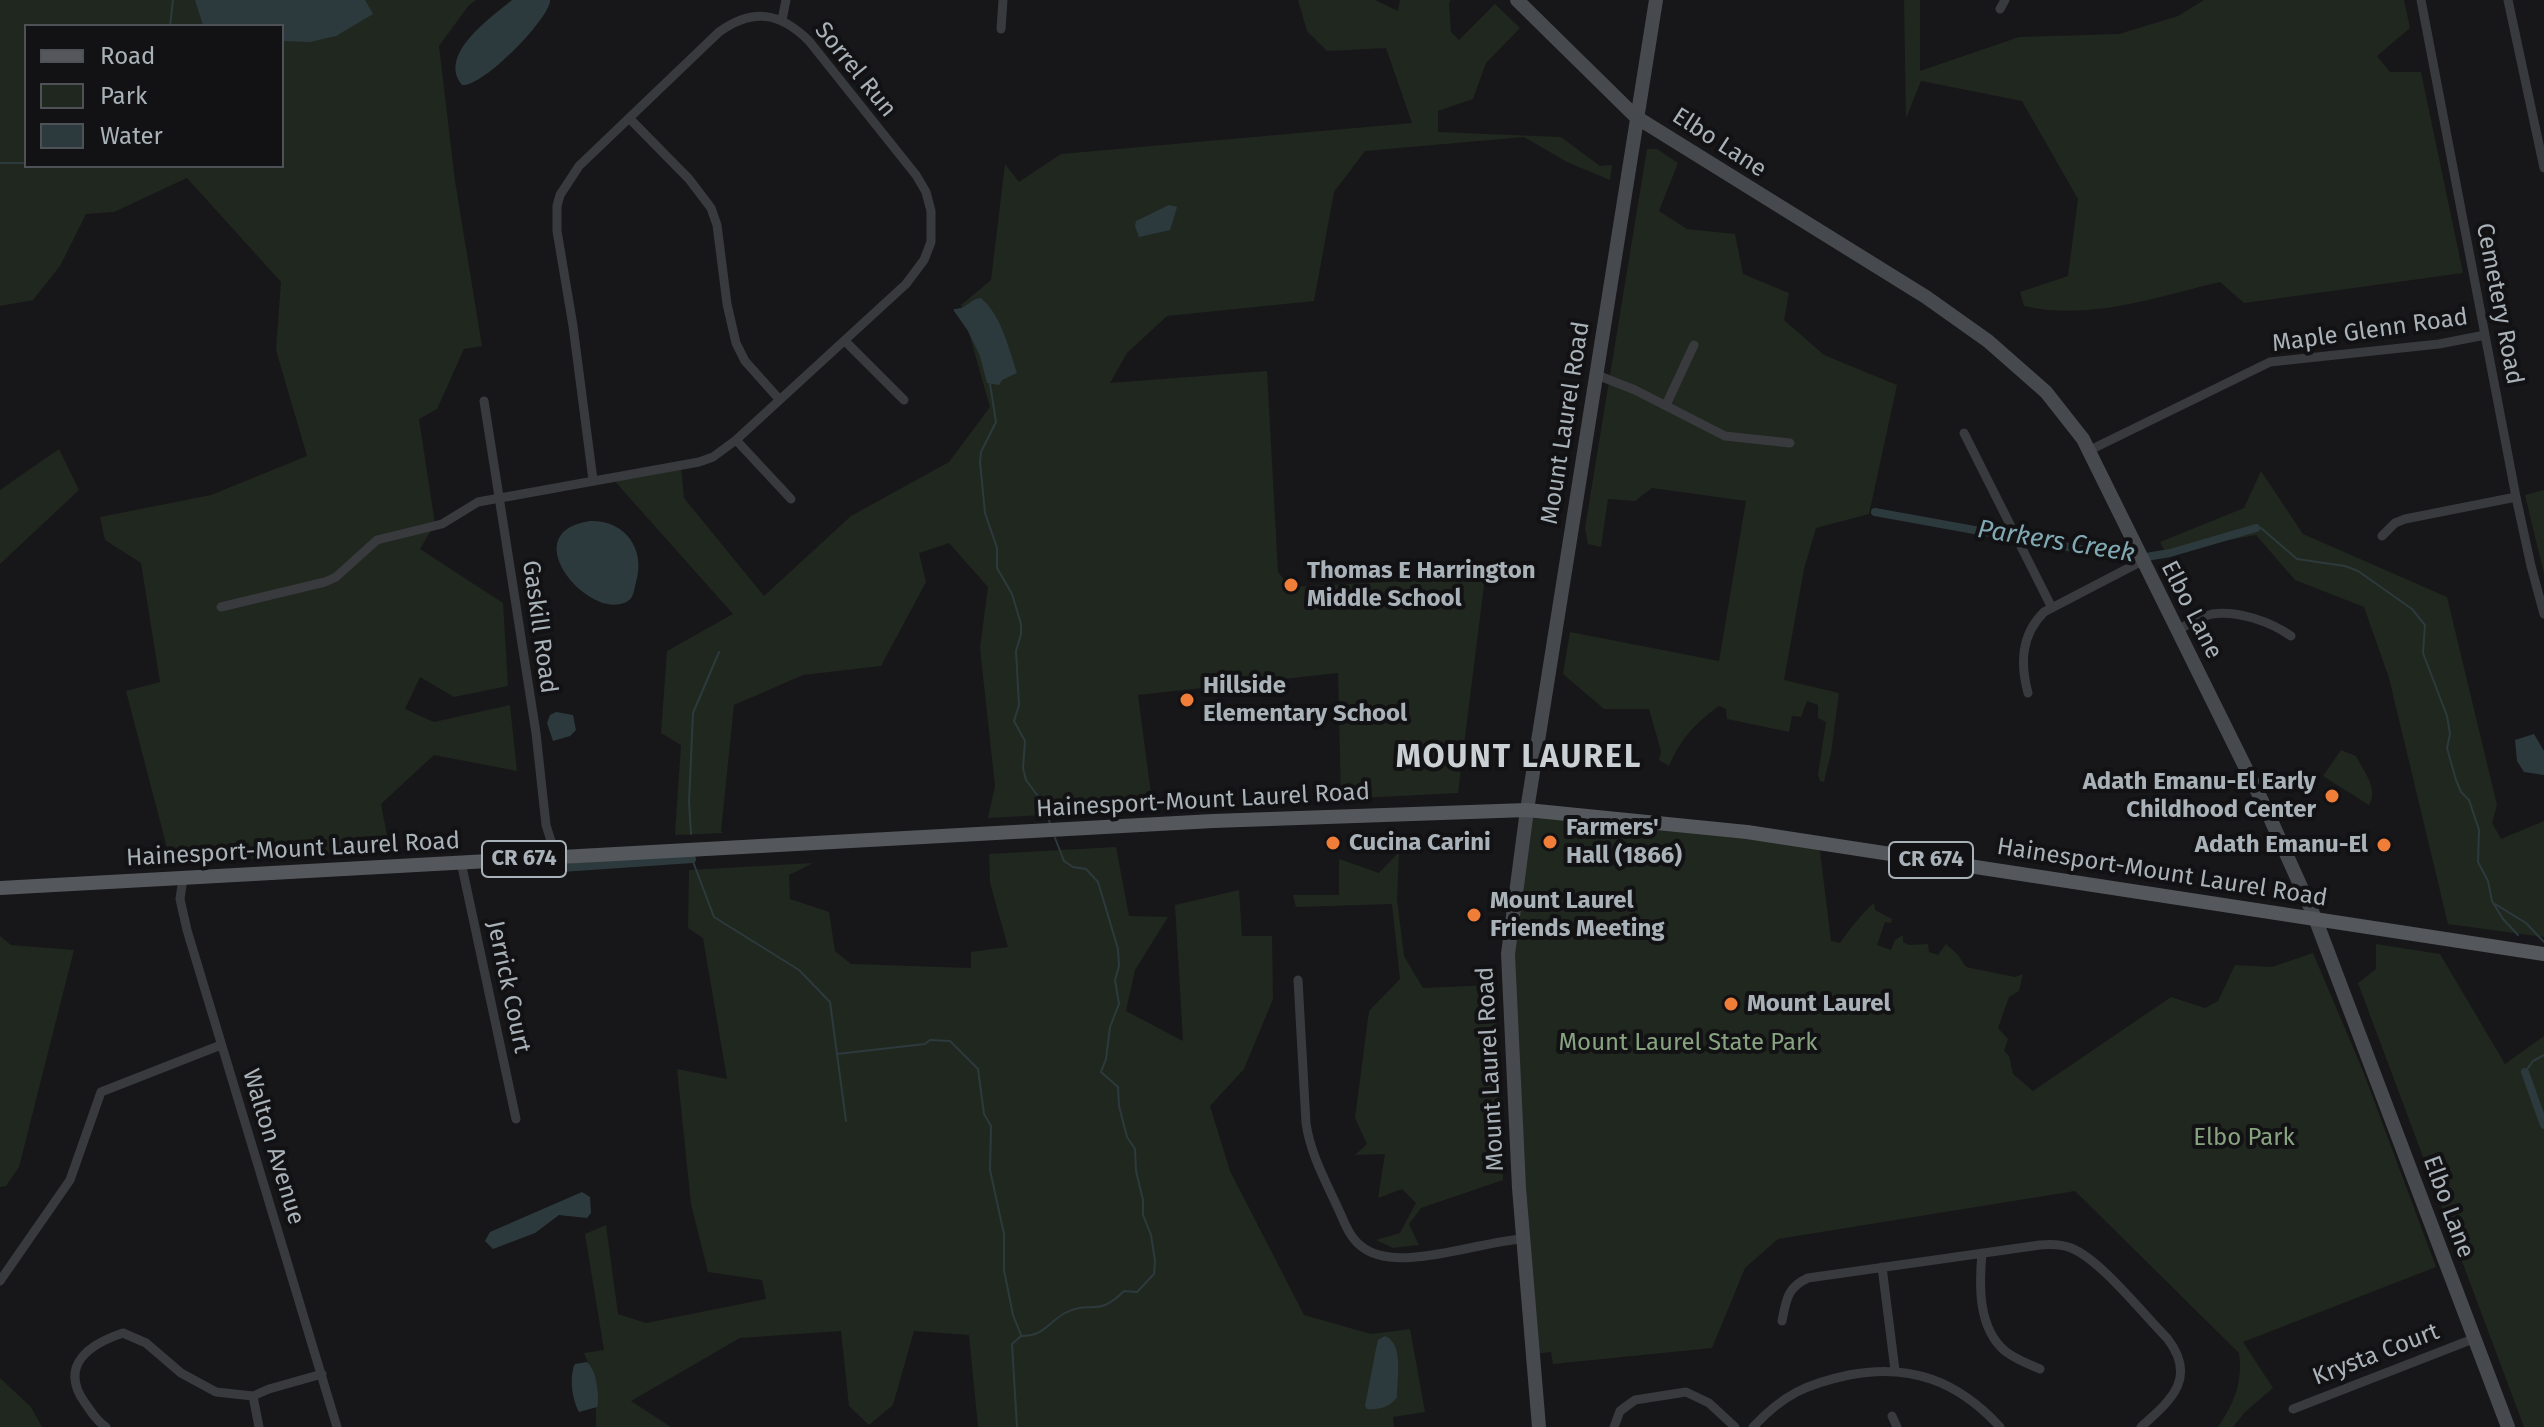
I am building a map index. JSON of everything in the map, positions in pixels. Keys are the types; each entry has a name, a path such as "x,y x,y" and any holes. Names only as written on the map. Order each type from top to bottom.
{"main road":[{"name":"Hainesport-Mount Laurel Road","path":"0,888 1257,818 1527,810 1757,833 2544,954"}],"street":[{"path":"782,20 786,0"},
{"path":"1001,29 1003,0"},
{"name":"Elbo Lane","path":"1517,0 1636,117 1916,291 1988,341 2057,403 2088,451 2266,809 2315,918 2508,1427"},
{"name":"Mount Laurel Road","path":"1539,1427 1523,1239 1507,964 1527,810 1656,0"},
{"name":"Cemetery Road","path":"2421,0 2516,497 2544,614"},
{"path":"2508,0 2544,168"},
{"name":"Sorrel Run","path":"221,607 325,582 346,569 377,540 442,524 466,508 500,496 593,480 705,460 736,440 892,298 919,269 931,242 931,211 926,192 916,175 809,41 782,20 757,16 727,26 571,175 557,206 557,231 593,480"},
{"path":"630,119 689,179 711,208 717,225 727,304 736,343 745,361 779,399"},
{"name":"Maple Glenn Road","path":"2088,451 2270,362 2439,344 2485,335"},
{"path":"845,341 904,400"},
{"path":"1666,405 1694,345"},
{"path":"1597,375 1666,405 1725,436 1790,443"},
{"name":"Gaskill Road","path":"484,401 536,733 546,825 556,857"},
{"path":"1964,433 2052,608"},
{"path":"736,440 791,499"},
{"path":"2382,536 2395,523 2405,519 2516,497"},
{"path":"2028,693 2024,677 2024,647 2036,621 2052,608 2142,561"},
{"path":"2177,630 2205,617 2221,614 2266,620 2291,636"},
{"name":"Jerrick Court","path":"461,862 516,1119"},
{"name":"Walton Avenue","path":"183,878 180,905 337,1427"},
{"path":"1298,980 1306,1123 1310,1144 1354,1240 1370,1253 1398,1260 1496,1241 1523,1239"},
{"path":"0,1281 70,1180 101,1092 221,1045"},
{"path":"1782,1321 1788,1292 1800,1281 1816,1277 2048,1244 2072,1249 2094,1263 2167,1338 2179,1360 2179,1385 2171,1400 2141,1427"},
{"path":"1982,1253 1980,1280 1990,1331 2005,1350 2040,1369"},
{"path":"1882,1267 1895,1370"},
{"path":"106,1427 99,1423 80,1396 76,1373 79,1360 92,1346 123,1333 146,1343 181,1373 216,1392 253,1396 322,1374"},
{"name":"Krysta Court","path":"2293,1409 2473,1339"},
{"path":"1753,1427 1787,1396 1812,1384 1863,1372 1895,1370 1936,1380 1976,1405 2000,1427"},
{"path":"1614,1427 1620,1411 1635,1400 1686,1392 1709,1403 1735,1427"},
{"path":"253,1396 259,1427"},
{"path":"1892,1416 1897,1427"}],"green space":[{"path":"0,0 476,0 439,46 455,181 482,346 464,349 437,409 419,419 435,524 420,549 503,603 508,686 454,697 420,677 405,709 434,722 510,705 517,771 434,755 381,804 390,851 171,863 126,691 160,682 141,563 105,540 100,517 211,495 307,456 276,350 281,282 187,178 114,212 86,214 60,266 33,300 0,306"},
{"path":"1298,0 1375,0 1398,11 1400,0 1451,0 1451,32 1459,40 1495,4 1520,28 1486,63 1473,99 1438,111 1438,132 1561,137 1600,166 1612,165 1610,180 1567,162 1524,137 1365,151 1334,192 1314,301 1167,316 1127,353 1110,383 1267,371 1278,572 1290,587 1485,577 1458,793 1341,799 1338,673 1138,695 1153,809 988,818 995,786 980,648 988,587 949,543 919,553 926,582 881,666 803,675 734,705 723,833 675,835 681,745 661,733 667,651 733,614 612,478 681,467 684,498 764,596 851,516 949,462 990,407 961,305 991,280 1005,164 1019,182 1061,154 1412,123 1386,48 1327,51 1307,31"},
{"path":"1904,0 1920,0 1920,71 2019,37 2119,34 2178,16 2204,0 2404,0 2410,28 2377,56 2390,72 2421,72 2463,273 2244,303 2220,282 2098,309 2073,311 2024,306 2020,292 2068,276 2078,199 2022,101 1921,81 1906,118"},
{"path":"1647,149 1657,149 1678,163 1659,211 1687,229 1735,234 1743,274 1789,293 1784,320 1824,355 1897,385 1869,514 1816,528 1804,569 1784,680 1839,693 1824,782 1820,781 1818,774 1826,722 1818,718 1818,705 1807,701 1801,717 1792,716 1789,732 1727,719 1726,709 1719,706 1689,733 1669,766 1659,760 1661,751 1649,709 1604,709 1563,674 1570,632 1719,661 1746,501 1652,488 1635,501 1608,499 1601,547 1588,544 1585,528"},
{"path":"59,449 79,490 0,564 0,490"},
{"path":"2261,471 2303,534 2447,597 2497,805 2492,823 2501,839 2544,821 2544,937 2448,924 2389,678 2364,607 2295,580 2256,535 2165,552 2160,542 2244,508"},
{"path":"2544,490 2544,574 2525,495"},
{"path":"2341,750 2356,756 2366,774 2372,793 2369,805 2323,776"},
{"name":"Mount Laurel State Park","path":"1527,810 1819,843 1831,941 1840,943 1874,903 1875,910 1892,919 1891,923 1885,922 1877,945 1891,950 1895,940 1903,935 1903,942 1909,945 1928,944 1929,952 1938,955 1946,944 1966,967 2015,977 2023,974 2019,991 2009,997 1998,1028 2008,1039 2004,1051 2009,1056 2013,1074 2033,1091 2171,997 2205,1008 2218,1001 2235,965 2272,967 2313,953 2363,1071 2436,1267 2243,1342 2273,1388 2233,1427 2218,1427 2236,1392 2240,1374 2239,1353 2075,1191 1778,1239 1745,1268 1712,1348 1553,1364 1551,1352 1534,1354 1507,964"},
{"path":"1116,847 1129,916 1168,917 1135,970 1126,1011 1183,1041 1175,905 1239,890 1242,936 1272,936 1273,999 1244,1069 1210,1106 1230,1171 1304,1315 1371,1334 1410,1329 1425,1412 1393,1417 1394,1427 978,1427 969,1335 914,1331 893,1405 869,1425 849,1406 841,1331 740,1338 631,1401 671,1427 596,1427 596,1408 573,1395 573,1366 588,1363 584,1353 604,1350 585,1234 606,1225 618,1314 646,1323 766,1299 762,1280 708,1272 691,1204 677,1069 727,1079 703,938 688,928 689,870 813,863 789,875 790,899 829,912 835,951 851,964 971,968 971,952 1008,947 990,883 989,854"},
{"path":"1399,852 1397,899 1404,956 1423,988 1495,985 1503,1180 1421,1208 1409,1224 1419,1245 1393,1248 1376,1240 1400,1233 1416,1203 1402,1189 1378,1198 1385,1154 1355,1155 1367,1144 1355,1118 1369,1011 1400,979 1392,904 1296,907 1293,895 1339,895 1339,859 1379,873"},
{"path":"0,936 11,945 74,950 19,1167 6,1186 0,1187"},
{"path":"2376,944 2440,954 2505,1064 2544,1036 2544,1427 2524,1427 2358,983 2376,969"},
{"path":"0,1378 31,1407 42,1427 0,1427"}],"water":[{"path":"195,0 365,0 373,14 336,36 310,42 284,41 284,24 203,24"},
{"path":"512,0 550,2 537,24 512,52 484,76 462,85 456,73 456,61 462,49 481,26"},
{"path":"1169,205 1177,207 1170,230 1139,237 1136,221"},
{"path":"981,298 999,323 1017,373 1002,380 999,385 987,383 980,356 954,311"},
{"path":"590,521 613,525 623,531 635,548 638,570 632,596 625,603 605,603 589,596 563,570 557,554 558,540 569,528"},
{"path":"556,712 573,715 576,730 570,736 553,741 547,723 550,715"},
{"path":"2534,734 2544,751 2544,775 2524,772 2517,761 2515,740"},
{"path":"582,1192 590,1197 591,1213 587,1218 559,1215 535,1233 493,1249 485,1241 490,1232"},
{"path":"1385,1336 1395,1346 1397,1354 1397,1397 1384,1407 1367,1409 1365,1406 1378,1340"},
{"path":"587,1362 595,1376 598,1403 597,1407 579,1412 573,1395 572,1375 575,1364"}],"waterway":[{"path":"170,24 173,0"},
{"path":"0,163 24,163"},
{"path":"990,384 996,422 981,452 985,513 997,548 997,568 1012,594 1021,624 1016,651 1019,705 1014,721 1025,741 1023,768 1026,780 1046,807 1050,824"},
{"name":"Parkers Creek","path":"1875,512 2134,559 2170,553 2256,528"},
{"name":"Parkers Creek","path":"2256,528 2261,528 2297,559 2358,571 2412,609 2425,625 2423,653 2447,716 2450,734 2447,748 2456,780 2469,800 2479,830 2478,862 2488,881 2492,901 2518,935"},
{"path":"691,834 689,802 693,713 719,652"},
{"path":"1017,1427 1012,1344 1021,1336 1041,1331 1074,1309 1100,1307 1124,1291 1137,1292 1154,1274 1155,1261 1151,1235 1143,1215 1135,1149 1127,1137 1118,1087 1101,1072 1110,1027 1119,1004 1115,980 1119,966 1118,949 1098,882 1086,869 1073,867 1064,861 1055,838"},
{"path":"692,859 714,917 799,970 830,1002 846,1121"},
{"path":"547,869 692,859"},
{"name":"Parkers Creek","path":"2495,904 2526,923 2544,942"},
{"path":"837,1054 925,1044 930,1040 950,1041 978,1069 984,1114 991,1126 990,1170 1004,1234 1004,1270 1013,1315 1021,1335"},
{"name":"Parkers Creek","path":"2525,1072 2533,1061 2544,1055"},
{"name":"Parkers Creek","path":"2525,1072 2544,1125"}],"place":[{"name":"Thomas E Harrington Middle School","path":"1291,585"},
{"name":"Hillside Elementary School","path":"1187,700"},
{"name":"Adath Emanu-El Early Childhood Center","path":"2332,796"},
{"name":"Farmers' Hall (1866)","path":"1550,842"},
{"name":"Cucina Carini","path":"1333,843"},
{"name":"Adath Emanu-El","path":"2384,845"},
{"name":"Mount Laurel Friends Meeting","path":"1474,915"},
{"name":"Mount Laurel","path":"1731,1004"}],"district":[{"name":"MOUNT LAUREL","path":"1519,758"}],"park label":[{"name":"Elbo Park","path":"2244,1138"}]}
